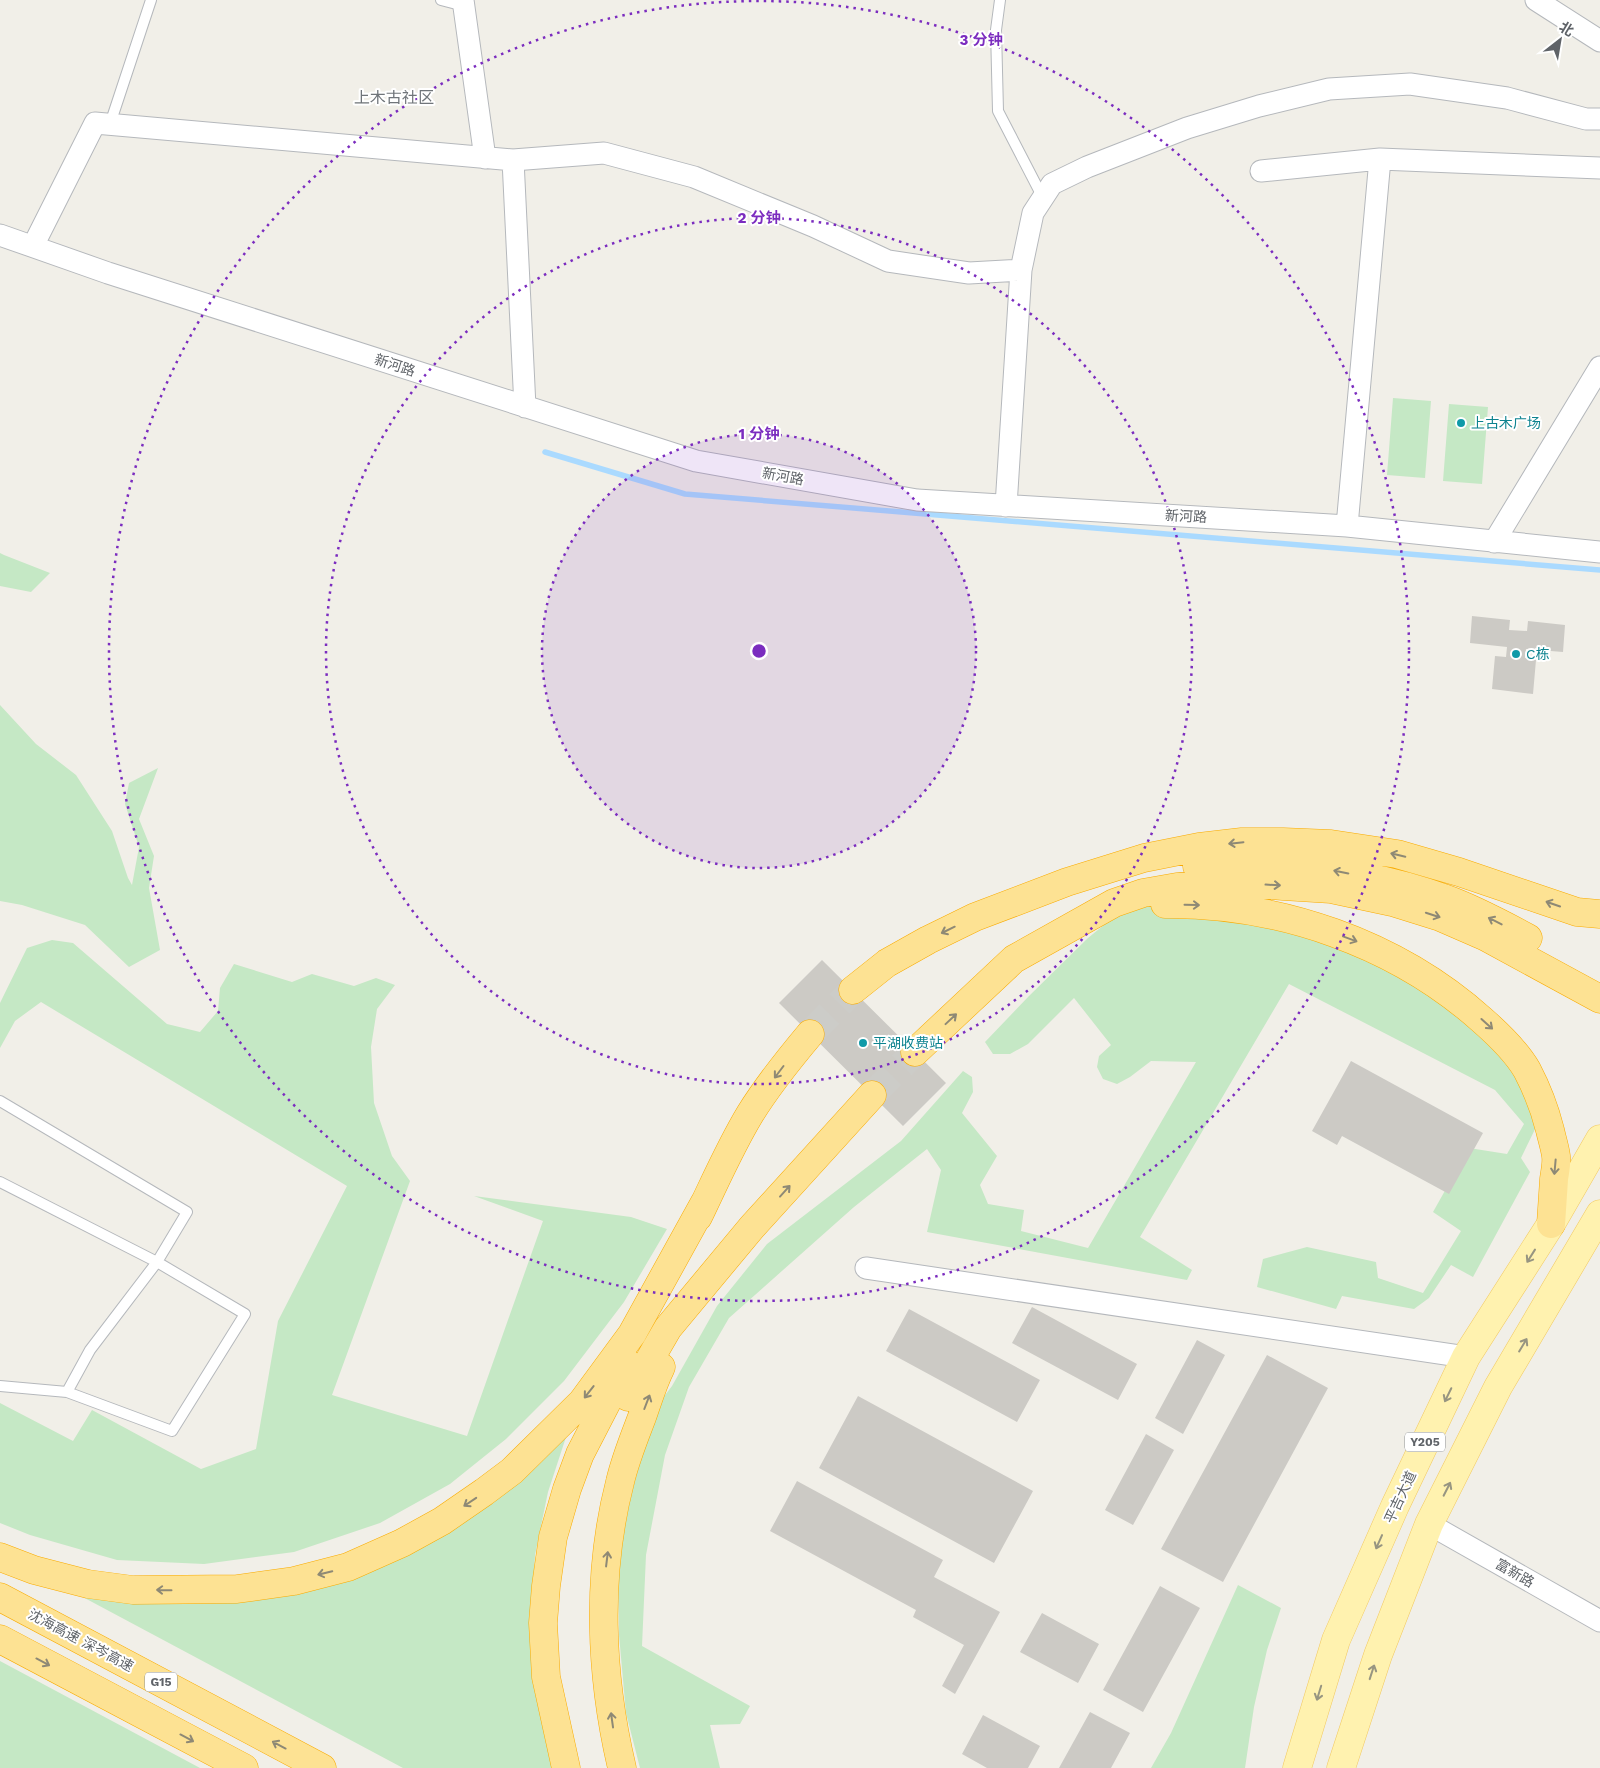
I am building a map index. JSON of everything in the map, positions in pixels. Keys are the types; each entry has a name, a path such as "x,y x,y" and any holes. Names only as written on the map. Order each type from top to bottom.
{"highway":[{"path":"853,990 887,963 928,940 975,918 1067,882 1144,858 1199,847 1233,843 1283,842 1331,844 1397,854 1459,872 1577,912 1600,914"},
{"path":"975,918 1138,874 1174,868 1241,864 1334,870 1397,883 1446,899 1494,920 1599,991"},
{"path":"915,1052 1014,959 1114,903 1143,893 1177,887 1241,883 1331,890 1392,902 1440,917 1599,991"},
{"path":"1014,959 1093,921 1123,911 1165,904 1211,905 1258,912 1309,924 1400,961 1468,1007 1501,1037 1526,1069 1545,1111 1556,1156 1551,1224"},
{"path":"566,1768 546,1677 543,1623 553,1537 567,1489 580,1454 616,1386 706,1202 726,1156 750,1113 778,1072 810,1034"},
{"path":"583,1768 561,1675 558,1624 568,1540 581,1494 594,1461 668,1328 752,1227 872,1095"},
{"path":"0,1557 34,1570 88,1584 134,1590 236,1589 294,1581 348,1567 402,1543 442,1521 512,1471 582,1402 632,1334 706,1202"},
{"path":"622,1768 614,1735 608,1694 603,1628 604,1584 610,1534 620,1482 634,1437 659,1372 679,1332 752,1227"},
{"name":"沈海高速 深岑高速","path":"0,1597 322,1768"},
{"path":"0,1639 244,1768"}],"main road":[{"name":"平吉大道","path":"1297,1768 1336,1640 1394,1506 1466,1357 1551,1224 1600,1139"},
{"name":"Y205","path":"1341,1768 1378,1655 1429,1524 1498,1388 1600,1214"}],"street":[{"path":"1536,0 1600,41"},
{"path":"463,3 484,158"},
{"path":"1006,506 1021,270 1033,213 1052,184 1087,167 1187,128 1259,106 1329,89 1410,84 1507,98 1586,119 1600,119"},
{"path":"33,246 95,123 513,160 604,153 694,177 814,226 888,260 969,273 1021,270"},
{"path":"1348,526 1380,159"},
{"path":"1261,171 1380,159 1600,168"},
{"path":"513,160 524,407"},
{"name":"新河路","path":"0,235 117,276 696,461 917,500 1348,526 1600,552"},
{"path":"1494,542 1600,367"},
{"path":"866,1268 1466,1357"},
{"name":"富新路","path":"1429,1524 1600,1621"}],"lane":[{"path":"110,124 151,0"},
{"path":"441,0 463,3"},
{"path":"1000,0 996,30 998,112 1043,198"},
{"path":"0,1101 187,1212 157,1262 90,1350 66,1392"},
{"path":"0,1182 157,1262 245,1314 172,1431 66,1392 0,1386"}],"green space":[{"path":"1393,398 1431,401 1425,478 1387,475"},
{"path":"1449,404 1488,407 1482,484 1443,481"},
{"path":"0,553 50,573 31,592 0,586"},
{"path":"0,705 36,744 76,775 112,831 132,885 139,847 125,804 129,783 158,768 139,819 154,856 149,888 160,950 129,967 85,925 22,905 0,901"},
{"path":"1234,901 1484,1013 1539,1121 1521,1158 1530,1172 1473,1277 1451,1265 1429,1298 1414,1309 1342,1296 1336,1309 1257,1287 1263,1259 1307,1247 1376,1262 1378,1278 1423,1293 1461,1231 1433,1212 1469,1148 1507,1154 1524,1124 1495,1090 1289,984 1140,1237 1192,1270 1187,1280 927,1232 941,1170 927,1149 854,1207 729,1318 689,1387 665,1455 646,1555 642,1646 750,1706 740,1724 710,1725 720,1768 640,1768 626,1713 619,1635 618,1562 631,1495 656,1407 672,1386 717,1306 767,1244 901,1141 963,1071 972,1077 973,1092 962,1113 997,1156 980,1185 988,1204 1024,1210 1021,1231 1088,1248 1196,1062 1151,1061 1117,1084 1103,1079 1097,1067 1099,1056 1111,1045 1074,998 1028,1044 1010,1054 993,1054 985,1042 1088,938 1115,916 1148,904"},
{"path":"52,940 73,943 167,1024 200,1032 218,1011 220,988 234,964 292,982 312,974 354,986 376,978 395,985 377,1009 371,1047 374,1103 392,1156 410,1181 332,1395 467,1436 543,1221 474,1196 631,1217 667,1229 624,1302 564,1381 506,1439 450,1484 380,1523 294,1552 204,1564 117,1560 30,1535 0,1523 0,1403 73,1441 92,1410 201,1469 256,1449 278,1321 347,1186 41,1002 15,1021 0,1048 0,1003 27,948"},
{"path":"568,1431 548,1492 535,1555 532,1610 562,1768 403,1768 64,1587 139,1593 333,1580"},
{"path":"1238,1585 1281,1608 1267,1650 1254,1707 1245,1768 1151,1768 1171,1733"},
{"path":"0,1661 200,1768 0,1768"}],"building":[{"name":"C栋","path":"1472,616 1510,620 1509,630 1527,631 1528,621 1565,625 1563,652 1526,649 1525,658 1536,660 1533,694 1492,689 1495,656 1506,657 1507,647 1470,643"},
{"name":"平湖收费站","path":"822,960 946,1083 903,1126 779,1003"},
{"path":"1351,1061 1483,1133 1449,1194 1342,1136 1337,1145 1312,1131"},
{"path":"1032,1307 1137,1364 1118,1400 1012,1343"},
{"path":"909,1309 1040,1380 1017,1422 886,1351"},
{"path":"1197,1340 1225,1355 1183,1434 1155,1418"},
{"path":"1267,1355 1328,1388 1223,1582 1161,1549"},
{"path":"858,1396 1033,1491 994,1563 819,1468"},
{"path":"1146,1434 1174,1450 1133,1525 1105,1510"},
{"path":"797,1481 943,1560 934,1577 1000,1612 955,1694 942,1686 964,1645 913,1617 916,1610 770,1531"},
{"path":"1160,1586 1200,1608 1143,1712 1103,1690"},
{"path":"1042,1613 1099,1644 1078,1683 1020,1652"},
{"path":"1090,1712 1130,1733 1111,1768 1059,1768"},
{"path":"983,1715 1040,1746 1028,1768 987,1768 962,1754"}],"waterway":[{"path":"545,452 685,494 1600,570"}],"tunnel":[{"path":"810,1034 853,990"},
{"path":"872,1095 915,1052"}],"place":[{"name":"上古木广场","path":"1461,423"},
{"name":"C栋","path":"1516,654"},
{"name":"平湖收费站","path":"863,1043"}],"district":[{"name":"上木古社区","path":"394,97"}]}
